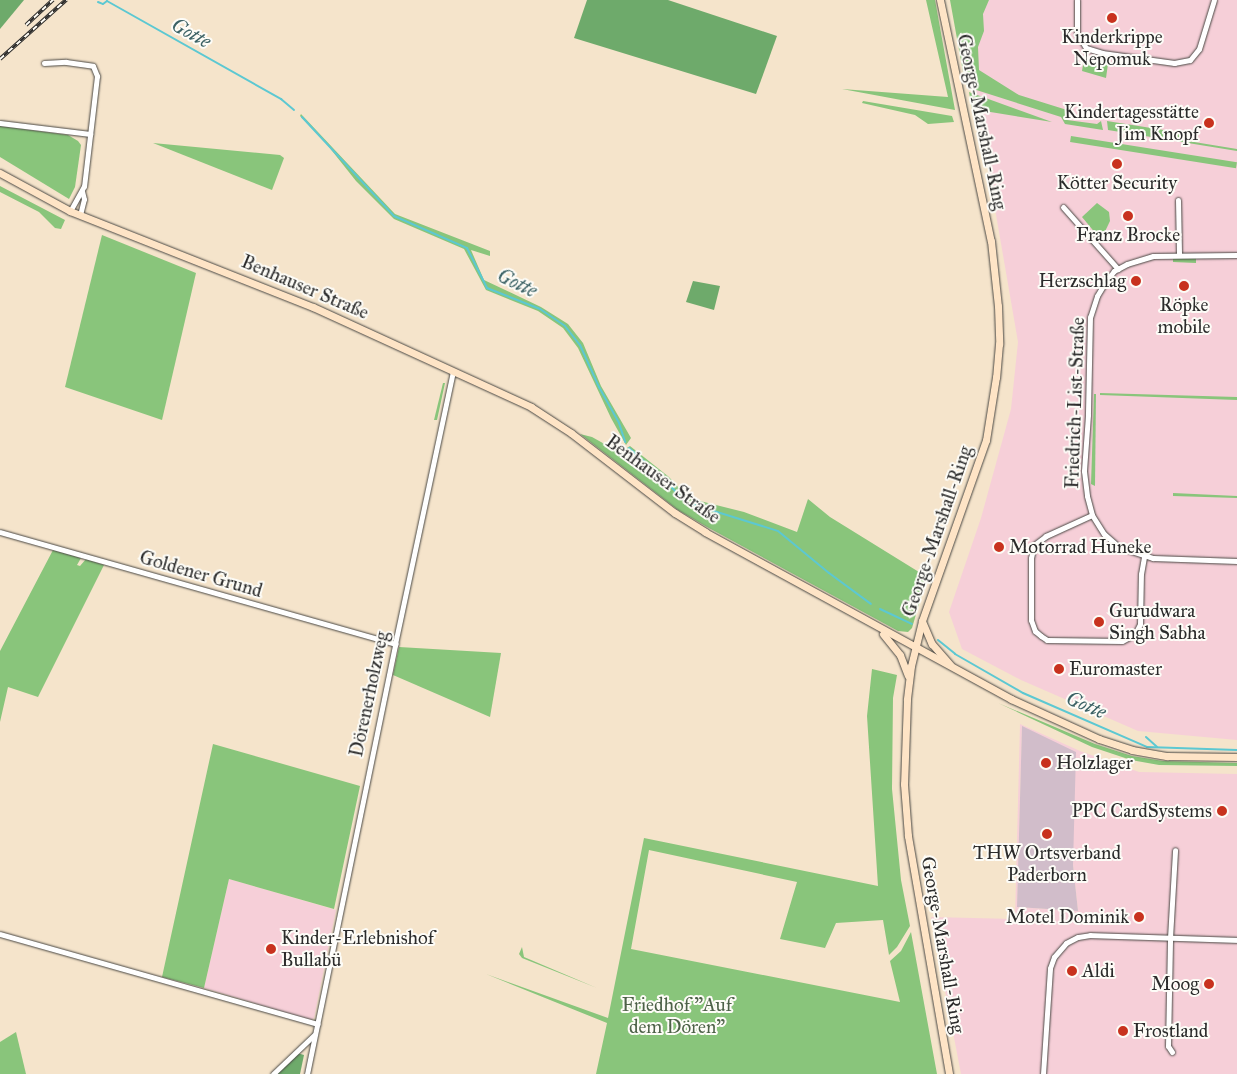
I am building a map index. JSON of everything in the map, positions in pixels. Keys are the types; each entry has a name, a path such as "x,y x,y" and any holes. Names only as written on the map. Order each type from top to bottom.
{"main road":[{"name":"George-Marshall-Ring","path":"940,0 995,269 999,344 986,440 922,621 909,678 904,784 908,836 949,1074"},
{"name":"Benhauser Straße","path":"0,173 70,211 295,299 531,407 556,422 675,513 915,649 1029,708 1099,739 1132,750 1168,756 1237,757"},
{"path":"922,621 932,644 954,670"},
{"path":"878,628 897,650 909,678"}],"street":[{"path":"1076,0 1077,33 1086,48 1102,53 1174,63 1190,60 1200,49 1214,0"},
{"path":"44,63 66,62 93,66 97,76 82,191 84,199 80,215"},
{"path":"0,123 90,134"},
{"path":"70,211 82,191"},
{"path":"1178,200 1179,254"},
{"path":"1063,207 1118,269"},
{"name":"Friedrich-List-Straße","path":"1237,255 1179,254 1140,259 1118,269 1097,296 1090,317 1088,415 1084,471 1087,496 1092,515 1104,534 1115,544 1144,557 1237,561"},
{"name":"Dörenerholzweg","path":"307,1074 453,371"},
{"name":"Friedrich-List-Straße","path":"1092,515 1046,536 1034,545 1031,558 1031,620 1035,631 1040,636 1047,640 1122,641 1135,634 1140,624 1141,574 1144,557"},
{"name":"Goldener Grund","path":"0,532 395,644"},
{"path":"1172,1052 1168,1046 1170,938 1175,850"},
{"path":"0,934 131,973 206,991 317,1024"},
{"path":"1043,1074 1050,968 1059,950 1074,938 1084,936 1237,940"},
{"path":"272,1074 314,1035"}],"shaded area":[{"path":"959,0 1237,0 1237,740 1138,731 1021,680 962,649 949,612 981,518 1011,409 1018,342"},
{"path":"1020,724 1080,751 1139,772 1237,774 1237,1074 961,1074 931,917 1015,919","holes":["1022,727 1073,865 1078,911 1017,907"]},
{"path":"1022,726 1076,752 1073,865 1078,911 1017,907"},
{"name":"Kinder-Erlebnishof Bullabü","path":"229,879 336,910 314,1018 311,1020 204,988"}],"green space":[{"path":"0,0 24,0 0,29"},
{"path":"587,0 668,0 777,36 756,94 574,38"},
{"path":"926,0 935,0 955,110 842,89 948,97"},
{"path":"950,0 989,0 983,14 984,31 978,47 979,70 1019,95 1067,110 1067,120 1097,124 1101,121 1103,130 1065,124 1061,117 970,88 965,83"},
{"path":"1084,59 1108,64 1106,78 1082,71"},
{"path":"969,92 1052,122 972,109"},
{"path":"863,101 952,116 954,122 928,124 915,115 862,103"},
{"path":"301,114 395,214 490,251 490,256 471,250 484,280 541,307 568,324 583,343 601,386 631,438 626,445 578,348 563,328 538,311 486,290 464,249 394,219 356,181 325,142 300,116"},
{"path":"1107,121 1189,134 1188,141 1237,149 1237,151 1108,130"},
{"path":"0,126 68,135 78,141 81,145 75,187 69,199 0,157"},
{"path":"1071,136 1237,162 1236,168 1070,142"},
{"path":"153,143 280,155 284,158 272,190"},
{"path":"0,186 65,220 61,229 55,228 39,212 0,192"},
{"path":"1097,203 1109,212 1110,221 1101,240 1082,217"},
{"path":"102,235 196,273 162,420 65,387"},
{"path":"1173,258 1196,258 1196,263 1173,262"},
{"path":"693,281 720,286 714,310 686,302"},
{"path":"443,383 445,383 437,420 434,420"},
{"path":"1100,393 1237,397 1237,400 1100,395"},
{"path":"1094,394 1096,394 1095,486 1091,484"},
{"path":"580,434 592,437 617,451 622,451 630,446 669,477 688,498 744,512 797,532 808,499 830,517 927,577 912,628 908,632 898,631 707,527 678,510"},
{"path":"1173,493 1237,496 1237,498 1173,496"},
{"path":"53,550 81,558 77,565 80,566 86,559 104,565 38,697 8,687 0,722 0,651"},
{"path":"399,647 501,653 490,717 393,675"},
{"name":"Friedhof \"Auf dem Dören\"","path":"872,669 897,675 893,698 892,789 901,880 910,926 897,947 889,955 883,920 836,923 825,948 780,939 797,882 649,850 631,949 900,1002 890,961 901,951 911,932 937,1074 596,1074 607,1023 486,974 608,1018 644,838 878,886 867,716"},
{"path":"998,703 1095,744 1132,756 1163,761 1237,763 1237,766 1159,765 1131,760 1092,747"},
{"path":"213,744 360,786 334,909 229,879 204,988 162,977"},
{"path":"522,947 524,957 597,988 522,958 519,954"},
{"path":"16,1032 26,1074 0,1074 0,1042"},
{"path":"297,1053 304,1055 300,1074 276,1074"}],"waterway":[{"name":"Gotte","path":"98,2 103,4 107,1 281,99 294,110"},
{"name":"Gotte","path":"302,117 394,216 467,248 487,288 540,309 565,326 580,345 599,387 619,423 625,442"},
{"name":"Gotte","path":"629,448 663,478 685,502 778,531 829,573 871,604"},
{"name":"Gotte","path":"880,609 912,624"},
{"name":"Gotte","path":"938,640 955,654 1023,693 1147,747 1237,750"},
{"path":"1146,737 1157,747"}],"railway":[{"path":"26,25 53,0"},
{"path":"0,59 66,0"}],"place":[{"name":"Kinderkrippe Nepomuk","path":"1112,18"},
{"name":"Kindertagesstätte Jim Knopf","path":"1209,123"},
{"name":"Kötter Security","path":"1117,164"},
{"name":"Franz Brocke","path":"1128,216"},
{"name":"Herzschlag","path":"1136,281"},
{"name":"Röpke mobile","path":"1184,286"},
{"name":"Motorrad Huneke","path":"999,547"},
{"name":"Gurudwara Singh Sabha","path":"1099,622"},
{"name":"Euromaster","path":"1059,669"},
{"name":"Holzlager","path":"1046,763"},
{"name":"PPC CardSystems","path":"1222,811"},
{"name":"THW Ortsverband Paderborn","path":"1047,834"},
{"name":"Motel Dominik","path":"1139,917"},
{"name":"Kinder-Erlebnishof Bullabü","path":"271,949"},
{"name":"Aldi","path":"1072,971"},
{"name":"Moog","path":"1209,984"},
{"name":"Frostland","path":"1123,1031"}]}
